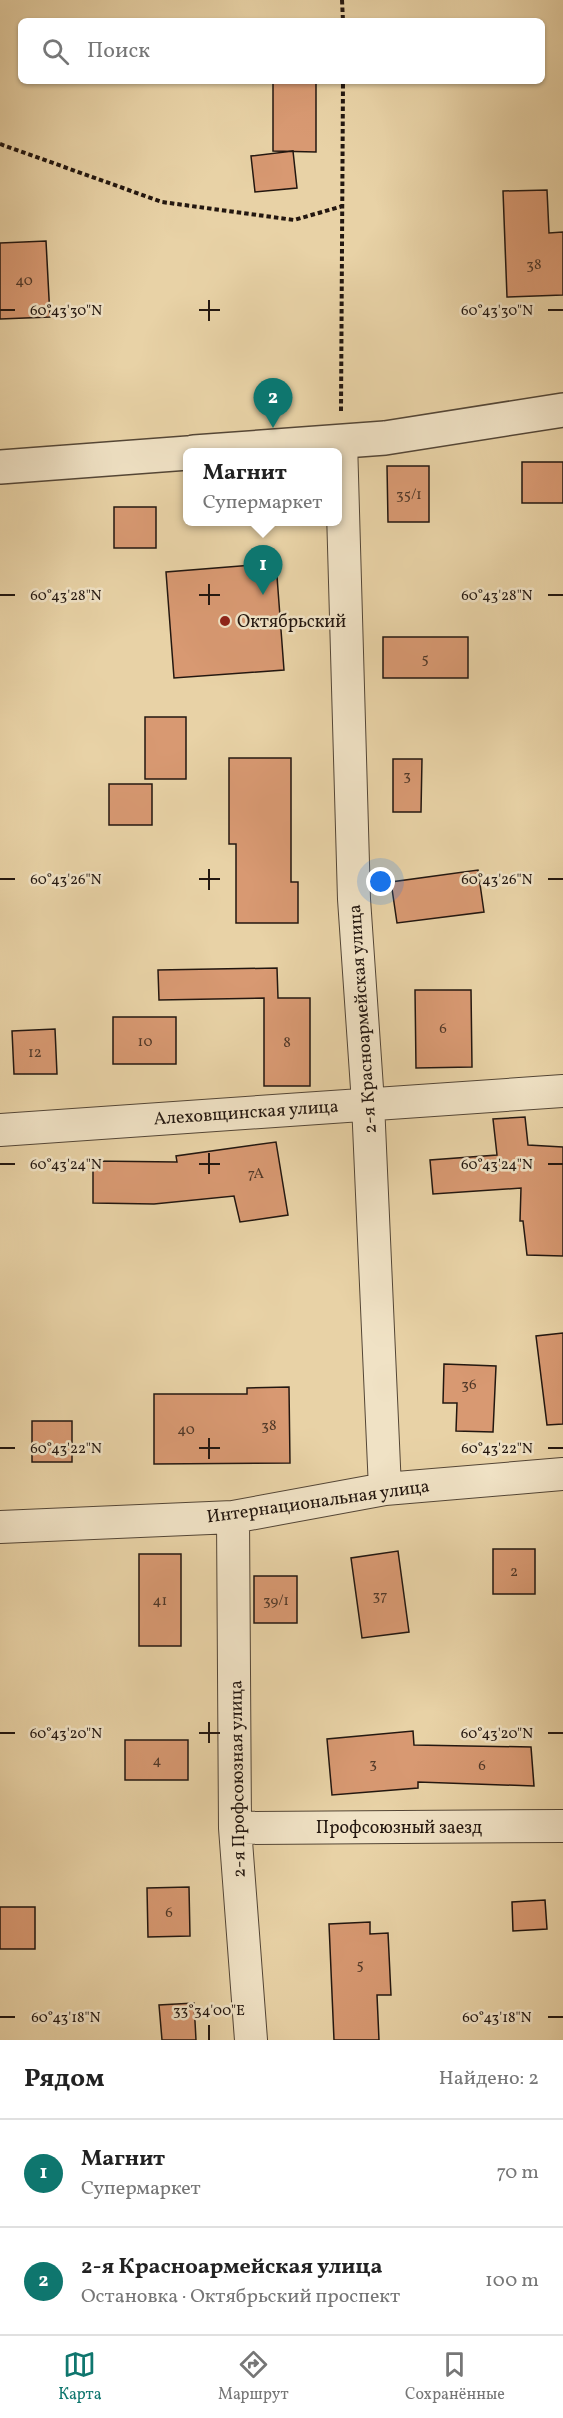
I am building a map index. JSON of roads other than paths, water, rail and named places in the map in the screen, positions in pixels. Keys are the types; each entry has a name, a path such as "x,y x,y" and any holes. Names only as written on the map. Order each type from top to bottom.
{"street":[{"path":"255,448 385,438 563,410"},
{"name":"2-я Красноармейская улица","path":"341,441 341,448"},
{"path":"0,467 183,453"},
{"name":"2-я Красноармейская улица","path":"342,476 354,899 368,1103 385,1489"},
{"name":"Алеховщинская улица","path":"0,1130 563,1091"},
{"name":"Интернациональная улица","path":"0,1527 233,1517 385,1489 563,1474"},
{"name":"2-я Профсоюзная улица","path":"233,1517 235,1828 251,2040"},
{"name":"Профсоюзный заезд","path":"235,1828 563,1826"}],"place":[{"name":"2-я Красноармейская улица","path":"273,428"},
{"name":"Магнит","path":"263,595"},
{"name":"Октябрьский","path":"225,621"}]}
